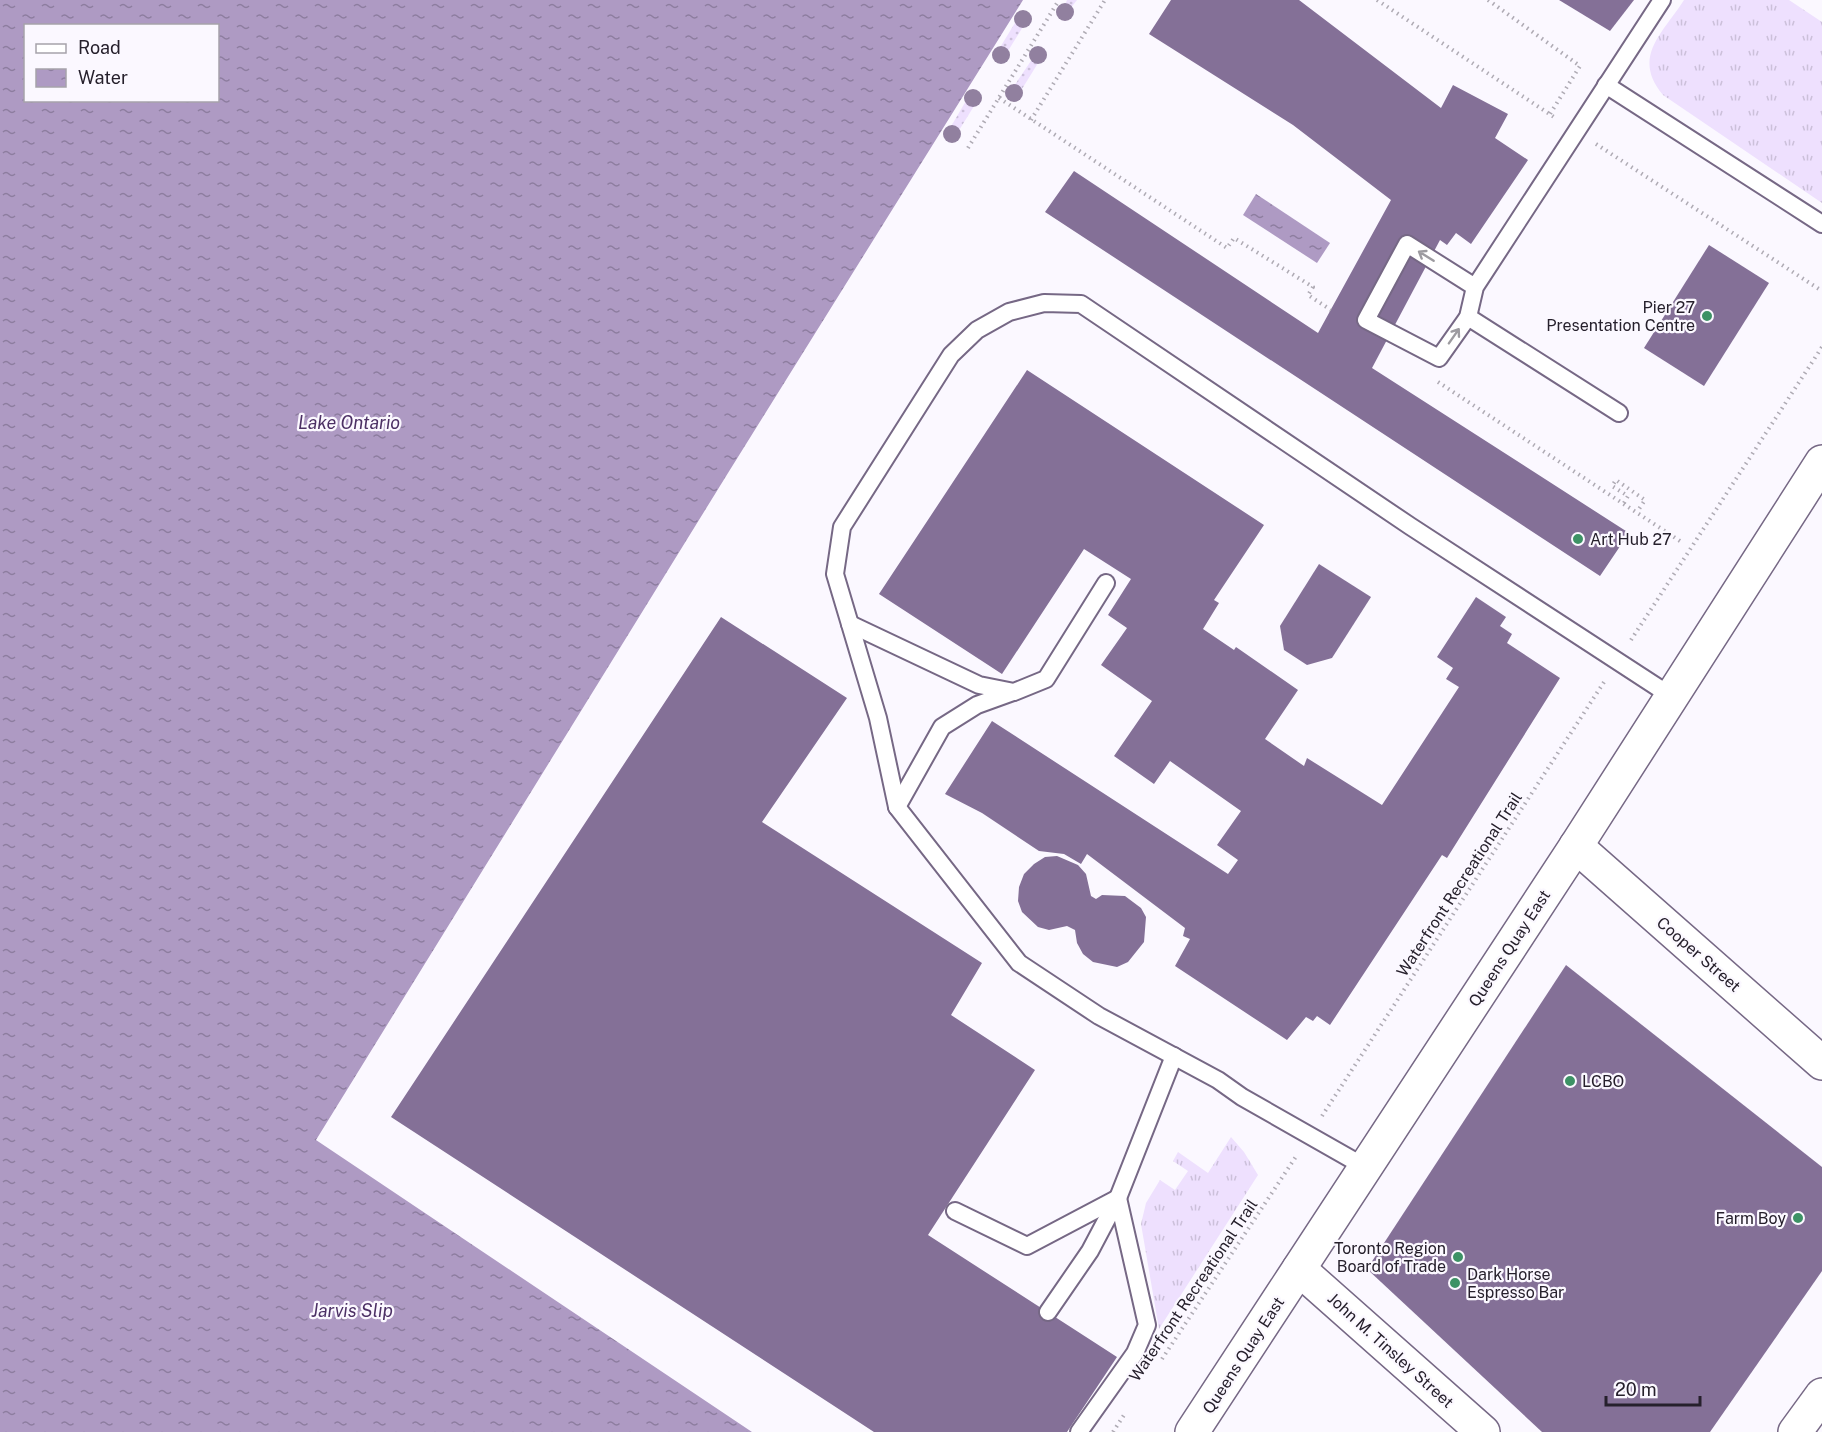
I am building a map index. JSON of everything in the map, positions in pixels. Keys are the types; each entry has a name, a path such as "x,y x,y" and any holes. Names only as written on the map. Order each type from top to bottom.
{"main road":[{"name":"Queens Quay East","path":"1192,1432 1576,846 1822,462"},
{"name":"Cooper Street","path":"1576,846 1822,1062"},
{"name":"John M. Tinsley Street","path":"1299,1269 1483,1432"},
{"path":"1795,1432 1822,1395"}],"lane":[{"path":"1475,287 1407,244 1366,320 1439,358 1468,317 1475,287 1662,0"},
{"path":"1606,85 1822,224"},
{"path":"1365,1167 1174,1056 1099,1016 1019,963 897,807 878,718 835,574 842,527 951,355 977,330 1009,312 1044,303 1081,304 1400,520 1671,696"},
{"path":"1468,317 1619,413"},
{"path":"897,807 942,727 977,705 1046,679 1106,583"},
{"path":"850,624 979,685 1014,692"},
{"path":"1048,1312 1090,1251 1118,1198 1174,1056"},
{"path":"955,1211 1027,1245 1118,1198"},
{"path":"1079,1432 1135,1353 1147,1325 1118,1198"}],"path":[{"path":"968,148 1059,0"},
{"path":"1031,120 1104,0"},
{"path":"1488,0 1580,66 1550,114"},
{"path":"999,98 1227,248 1234,238 1313,287 1308,295 1331,310"},
{"name":"Waterfront Recreational Trail","path":"1159,1362 1311,1134 1822,347"},
{"path":"1439,358 1427,374 1680,542"},
{"path":"1623,503 1628,496 1612,486 1616,480 1646,500 1637,512"},
{"name":"Waterfront Recreational Trail","path":"1113,1432 1133,1402"}],"green space":[{"path":"1067,0 1077,0 1063,18 1060,17"},
{"path":"1684,0 1789,0 1822,22 1822,203 1663,95 1654,81 1650,69 1650,57 1660,35"},
{"path":"1025,11 1029,17 1003,59 996,59 996,54 1021,13"},
{"path":"1039,49 1043,55 1017,97 1010,97 1010,92"},
{"path":"975,92 979,98 953,140 946,140 946,135 970,94"},
{"path":"1231,1137 1244,1152 1258,1175 1159,1329 1141,1224 1146,1203 1160,1180 1175,1190 1188,1171 1173,1161 1178,1152 1208,1173"}],"water":[{"name":"Lake Ontario","path":"0,0 1023,0 316,1140 752,1432 0,1432"},
{"path":"1256,194 1330,243 1317,263 1243,215"}],"building":[{"path":"1171,0 1299,0 1441,108 1453,85 1508,114 1495,138 1528,160 1471,244 1456,233 1447,245 1440,240 1372,368 1629,533 1600,576 1045,212 1074,171 1318,333 1391,200 1293,125 1149,34"},
{"path":"1559,0 1634,0 1610,31"},
{"name":"Pier 27 Presentation Centre","path":"1709,245 1769,283 1704,386 1644,348"},
{"path":"1027,370 1264,525 1214,600 1219,603 1203,629 1234,650 1236,647 1298,690 1265,739 1304,766 1307,758 1382,805 1459,687 1446,679 1453,668 1437,657 1476,597 1506,617 1500,626 1512,634 1507,643 1560,678 1447,858 1442,855 1330,1025 1317,1016 1313,1021 1306,1017 1287,1040 1175,966 1190,939 1183,936 1185,928 1087,854 1081,864 1064,854 1039,851 982,813 945,794 992,721 1228,874 1238,860 1217,845 1241,811 1170,761 1154,784 1114,756 1152,701 1101,665 1127,628 1108,615 1131,579 1084,549 1002,674 879,594"},
{"path":"1319,564 1371,597 1332,658 1307,665 1284,650 1280,626"},
{"path":"721,617 847,698 762,822 982,963 951,1015 1035,1070 928,1235 1117,1357 1067,1432 874,1432 391,1117"},
{"path":"1057,856 1078,865 1086,874 1091,896 1096,899 1102,895 1125,896 1141,908 1146,917 1144,942 1128,962 1117,967 1093,962 1083,954 1077,943 1075,930 1067,926 1049,930 1038,927 1022,912 1018,901 1019,887 1024,874 1045,857"},
{"path":"1566,965 1822,1167 1822,1271 1710,1432 1542,1432 1367,1269"}],"place":[{"name":"Pier 27 Presentation Centre","path":"1707,316"},
{"name":"Art Hub 27","path":"1578,539"},
{"name":"LCBO","path":"1570,1081"},
{"name":"Farm Boy","path":"1798,1218"},
{"name":"Toronto Region Board of Trade","path":"1458,1257"},
{"name":"Dark Horse Espresso Bar","path":"1455,1283"}],"water label":[{"name":"Jarvis Slip","path":"352,1311"}]}
